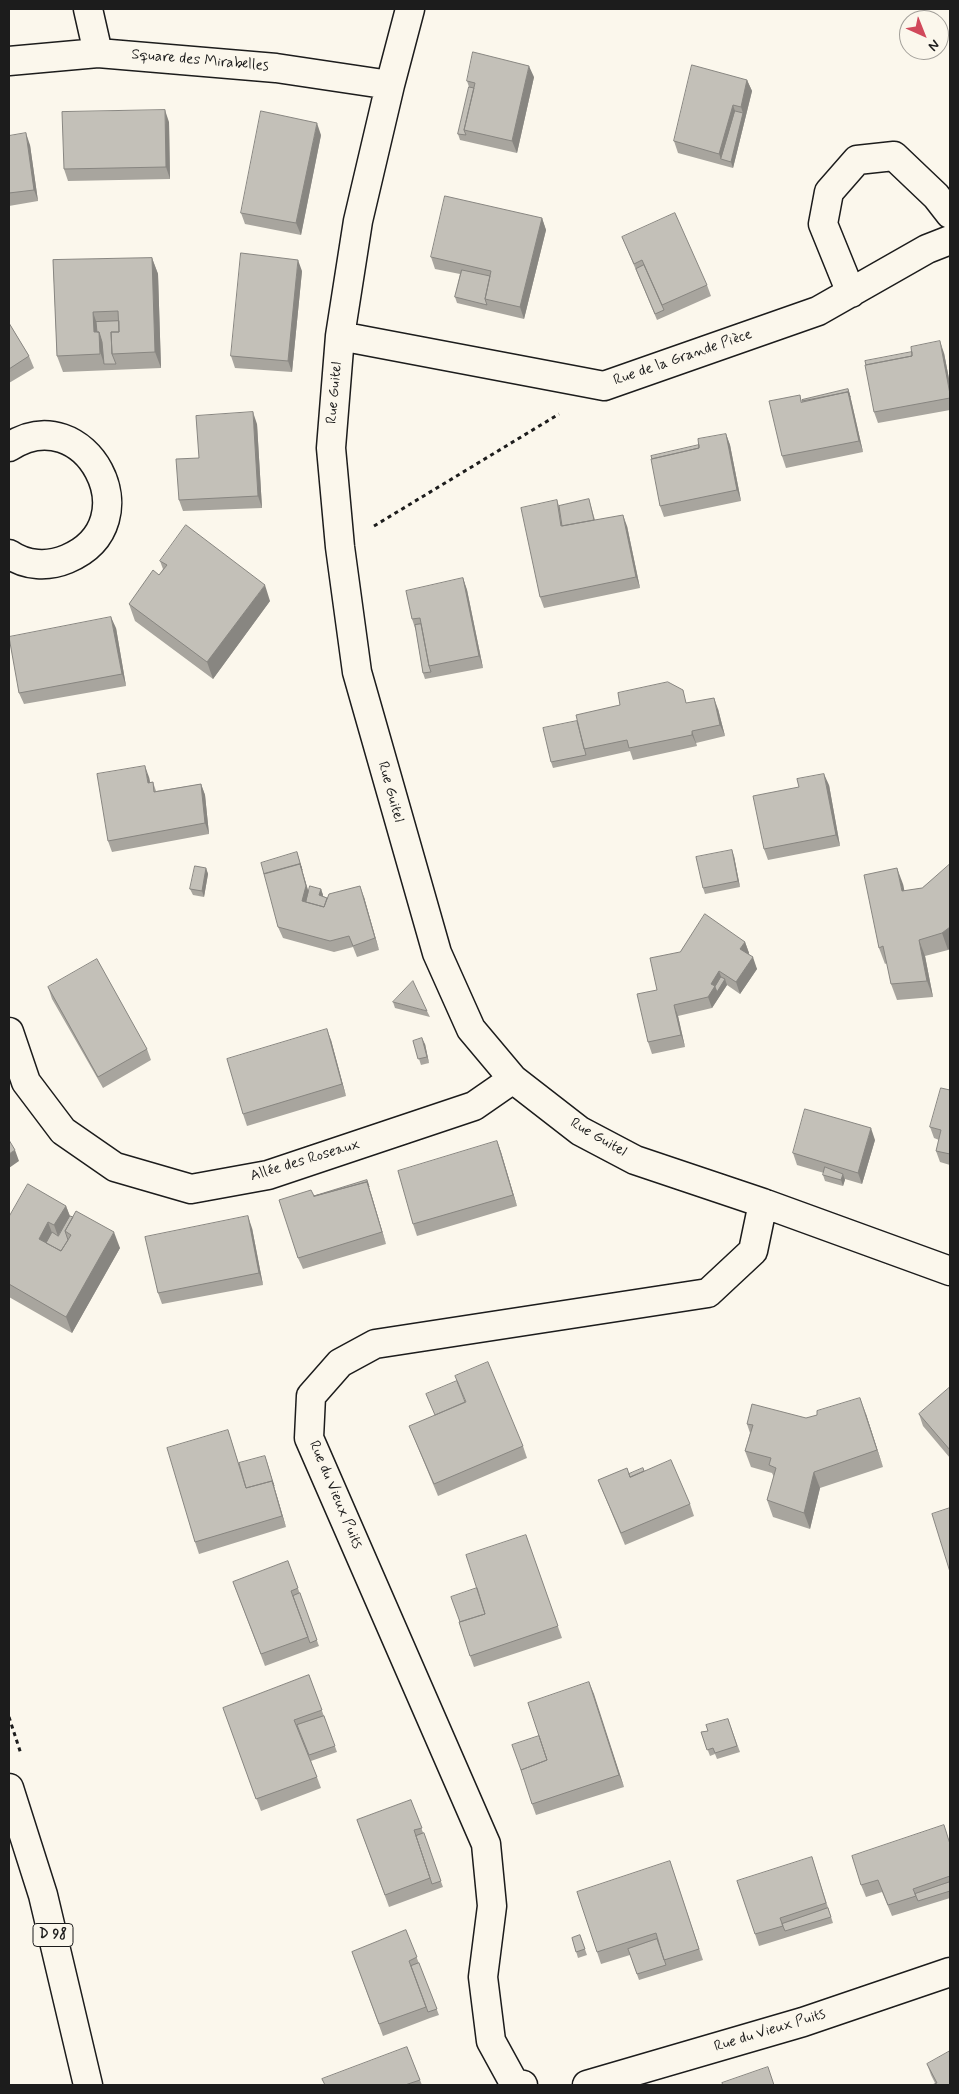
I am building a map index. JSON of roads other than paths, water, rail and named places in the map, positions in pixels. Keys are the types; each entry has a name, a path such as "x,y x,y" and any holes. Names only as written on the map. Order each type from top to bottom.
{"street":[{"path":"88,9 98,53"},
{"name":"Rue Guitel","path":"410,9 358,222 340,336 331,448 340,547 357,672 437,953 471,1029 512,1079 580,1131 635,1160 763,1203 950,1271"},
{"name":"Square des Mirabelles","path":"9,61 98,53 276,68 390,85"},
{"path":"851,292 823,224 829,192 858,160 894,156 936,196 950,214"},
{"name":"Rue de la Grande Pièce","path":"340,336 604,386 818,311 927,249 950,240"},
{"path":"9,447 18,441 39,436 61,438 80,447 95,462 105,481 108,502 104,523 93,541 77,555 58,563 38,565 16,560 9,554"},
{"name":"Allée des Roseaux","path":"9,1032 26,1082 63,1130 116,1167 190,1189 268,1175 474,1106 512,1079"},
{"name":"Rue du Vieux Puits","path":"523,2085 514,2082 491,2041 483,1977 492,1906 486,1844 310,1438 311,1396 340,1363 375,1344 708,1293 753,1250 763,1203"},
{"name":"D 98","path":"9,1788 44,1895 88,2085"},
{"name":"Rue du Vieux Puits","path":"587,2085 803,2022 950,1972"}]}
